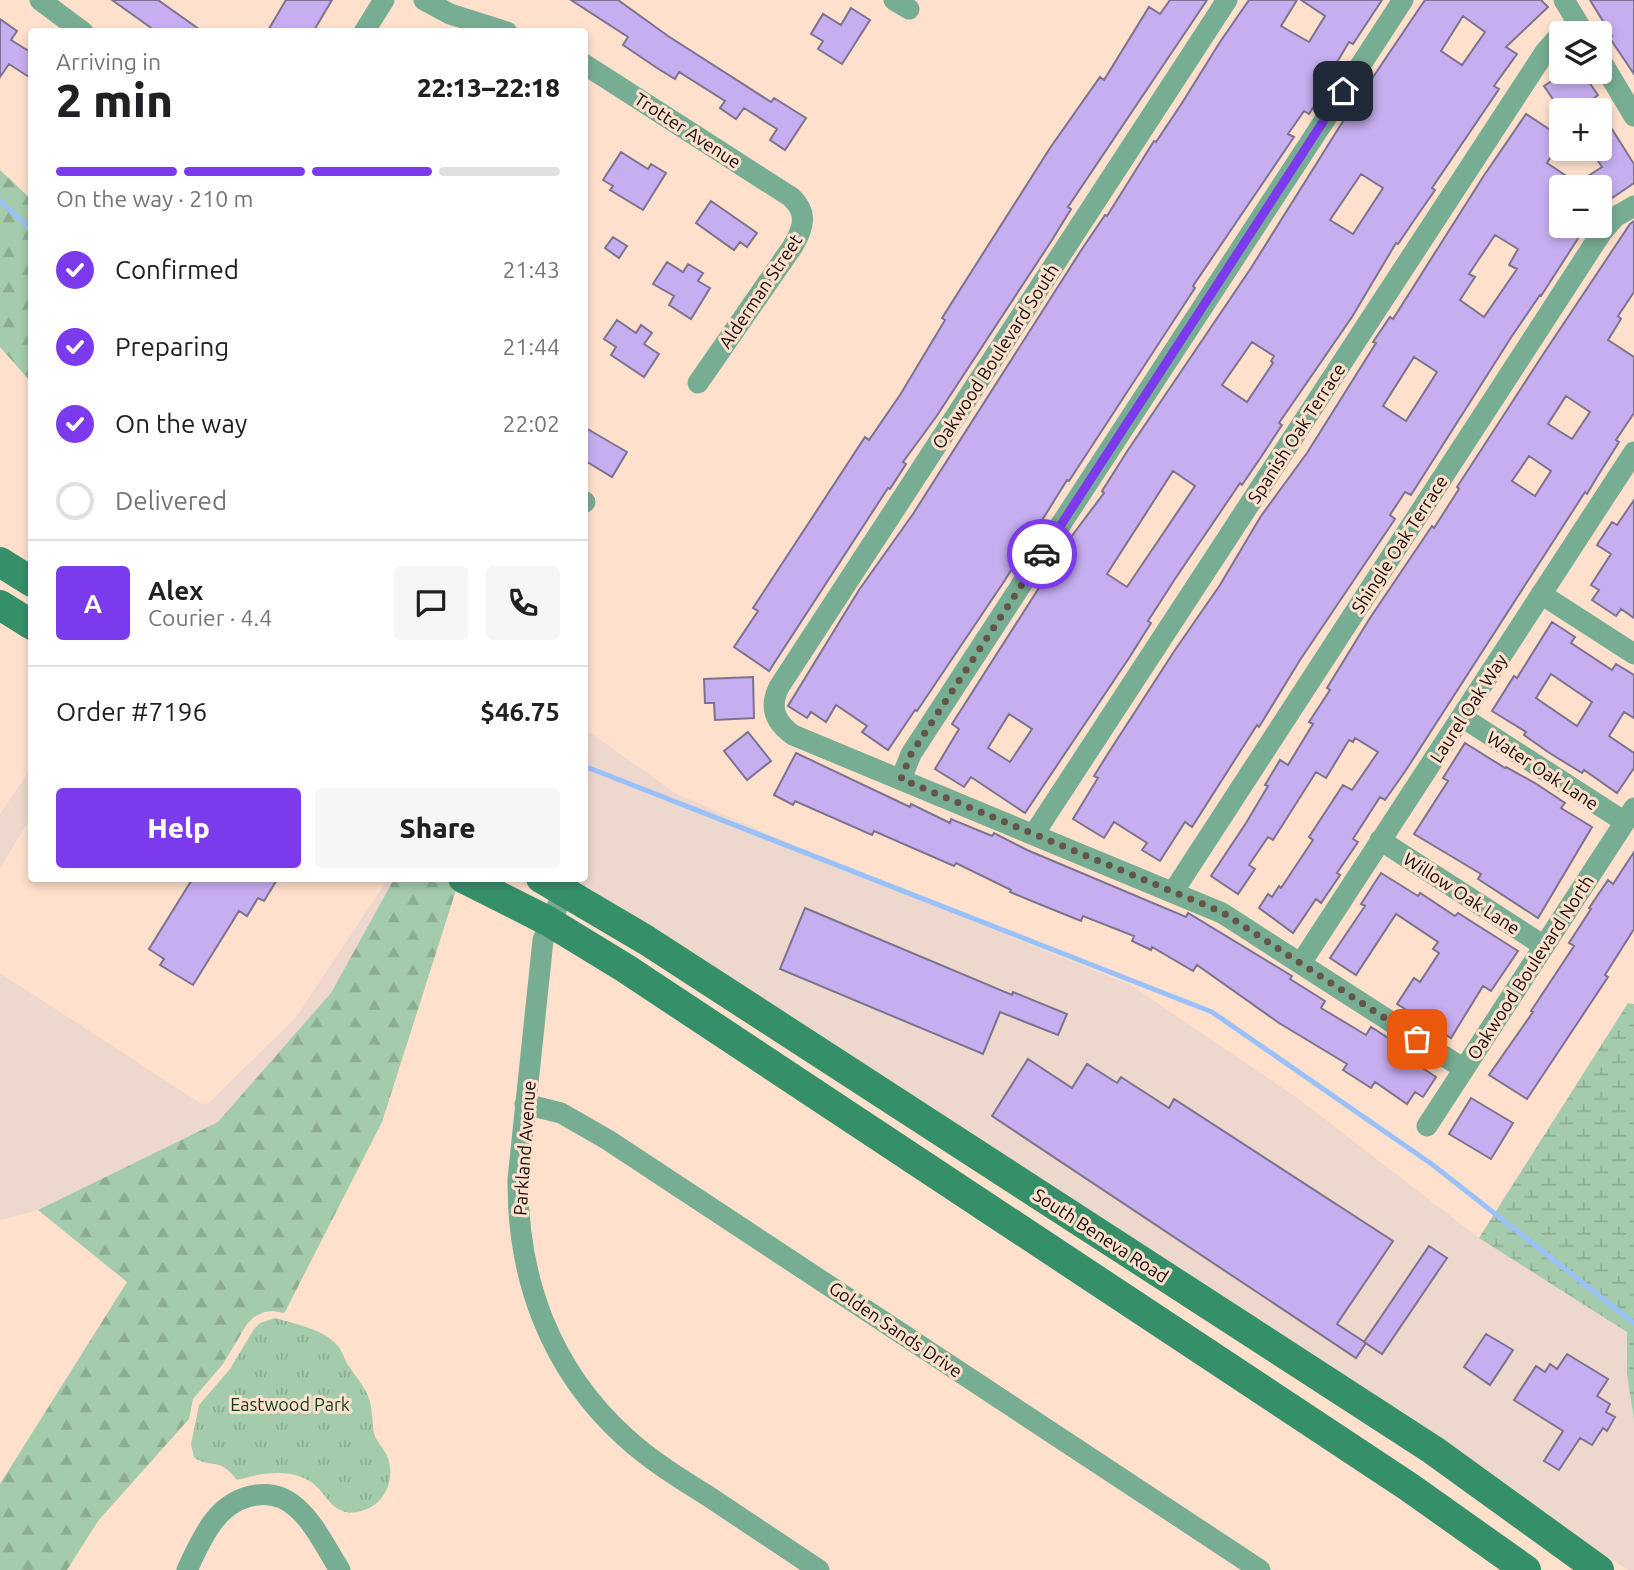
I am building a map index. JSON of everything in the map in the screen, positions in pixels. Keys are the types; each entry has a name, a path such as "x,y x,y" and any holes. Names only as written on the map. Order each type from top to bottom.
{"main road":[{"path":"0,562 28,580"},
{"path":"471,882 579,939 1398,1479 1525,1570"},
{"name":"South Beneva Road","path":"553,885 646,940 1433,1450 1599,1570"}],"street":[{"path":"40,0 78,28"},
{"path":"366,28 384,0"},
{"path":"424,0 450,14 494,28"},
{"name":"Oakwood Boulevard South","path":"901,779 793,734 779,723 775,716 773,704 779,687 1227,0"},
{"path":"1403,0 919,742 901,779 1222,912 1464,1069"},
{"path":"1564,0 1569,21"},
{"name":"Spanish Oak Terrace","path":"1034,834 1549,46"},
{"name":"Trotter Avenue","path":"588,67 791,197"},
{"path":"1612,79 1634,117"},
{"name":"Alderman Street","path":"698,383 800,234 802,213 800,205 791,197"},
{"name":"Shingle Oak Terrace","path":"1173,892 1602,232 1615,217 1634,206"},
{"name":"Laurel Oak Way","path":"1301,963 1634,452"},
{"path":"1541,594 1634,654"},
{"name":"Water Oak Lane","path":"1462,717 1629,815"},
{"name":"Oakwood Boulevard North","path":"1427,1126 1629,815"},
{"name":"Willow Oak Lane","path":"1380,840 1544,946"},
{"name":"Parkland Avenue","path":"553,885 551,923 543,940 518,1179 517,1213 532,1293 548,1334 568,1369 595,1406 643,1452 819,1570"},
{"name":"Golden Sands Drive","path":"525,1104 562,1114 608,1140 1260,1570"},
{"path":"187,1570 213,1521 226,1508 247,1497 261,1495 283,1499 295,1506 340,1570"}],"shaded area":[{"path":"588,731 675,793 919,900 1131,985 1300,1100 1479,1238 1628,1332 1627,1375 1634,1419 1634,1570 1628,1570 961,1127 574,882 588,882"},
{"path":"28,772 28,822 0,868 0,814"},
{"path":"386,882 392,882 331,993 218,1122 38,1210 0,1220 0,973 200,1103 206,1104 297,1016"}],"green space":[{"path":"0,170 28,196 28,379 0,347"},
{"path":"392,882 447,882 457,887 382,1122 284,1313 264,1312 247,1324 223,1364 193,1399 189,1419 98,1521 67,1570 0,1570 0,1484 127,1282 38,1210 218,1122 331,993"},
{"path":"1628,1003 1634,1004 1634,1419 1627,1375 1627,1332 1479,1238"},
{"name":"Eastwood Park","path":"275,1318 309,1328 332,1340 340,1348 366,1392 371,1406 374,1433 387,1456 390,1470 386,1492 371,1507 356,1512 344,1512 334,1506 318,1488 300,1476 279,1473 237,1480 220,1465 205,1463 194,1457 191,1444 199,1405 230,1369 254,1329 260,1323"}],"building":[{"path":"112,0 158,0 197,28 151,28"},
{"path":"286,0 332,0 315,28 269,28"},
{"path":"571,0 618,0 668,36 771,102 774,98 806,118 785,150 770,140 777,129 744,108 736,119 720,108 725,101 679,72 675,79 657,68 623,45 628,37"},
{"path":"1170,0 1207,0 1068,207 1071,209 1052,240 936,417 903,462 906,464 890,489 888,488 769,671 734,647 758,611 753,608 865,437 869,440 900,395 945,320 942,318 1050,148 1100,77 1104,80 1149,7 1160,14"},
{"path":"1249,0 1297,0 1281,26 1309,42 1325,16 1301,0 1382,0 1353,44 1349,42 1324,84 1327,86 1309,114 1304,111 1288,134 1294,137 1193,286 1195,288 1069,481 1067,480 1005,580 888,750 862,732 867,726 836,705 826,722 811,712 807,718 788,706 859,590 913,514 1082,249 1105,215 1107,216"},
{"path":"1425,0 1541,0 1548,7 1506,47 1517,54 1494,86 1499,89 1432,188 1435,190 1398,244 1396,243 1352,317 1279,423 1282,425 1261,457 1242,485 1240,483 1175,579 1148,621 1151,623 1129,658 1025,813 971,777 964,787 935,769 959,729 952,724 1074,533 1104,493 1102,491 1128,450 1251,268 1340,126","holes":["1463,16 1485,32 1462,65 1441,51","1361,174 1383,188 1353,234 1330,220","1252,342 1274,356 1271,361 1273,363 1247,402 1222,385","1173,471 1195,486 1127,587 1107,574","1009,714 1032,729 1010,762 988,748"]},
{"path":"1590,0 1634,0 1634,74 1612,41 1612,21 1603,21"},
{"path":"851,8 870,20 842,64 818,49 823,41 811,34 823,14 841,25"},
{"path":"0,19 17,31 11,40 28,51 28,76 9,64 0,77"},
{"path":"1549,83 1590,84 1598,95 1594,98 1552,98 1544,86"},
{"path":"1526,114 1549,129 1547,163 1565,175 1549,175 1549,238 1578,238 1512,336 1411,495 1405,492 1390,515 1395,519 1192,827 1185,822 1160,861 1142,850 1147,843 1114,822 1104,838 1073,819 1098,778 1094,776 1109,752 1220,585 1261,516 1307,453 1376,343 1373,342 1390,317 1393,319","holes":["1495,235 1518,249 1509,265 1517,269 1484,317 1460,300 1475,277 1469,274","1414,357 1437,372 1406,421 1383,406"]},
{"path":"1612,129 1634,164 1634,183 1612,198 1612,175 1590,175 1602,167 1598,161 1612,161"},
{"path":"621,152 648,169 651,164 666,173 643,210 610,190 613,186 603,180"},
{"path":"711,201 757,233 747,247 740,242 734,250 696,223"},
{"path":"1634,221 1634,292 1618,316 1621,319 1608,340 1634,357 1634,413 1587,494 1585,492 1406,770 1385,800 1380,797 1353,839 1358,842 1337,873 1340,875 1321,903 1316,899 1293,933 1259,908 1268,894 1272,897 1279,886 1281,888 1313,840 1309,837 1343,785 1352,790 1378,752 1355,738 1353,742 1349,740 1326,778 1316,772 1273,840 1268,837 1249,865 1255,869 1238,894 1211,876 1246,823 1280,760 1288,765 1313,724 1309,722 1330,690 1327,688 1370,618 1432,526 1434,528 1459,489 1457,487","holes":["1566,396 1590,412 1572,439 1548,424","1529,456 1551,471 1535,496 1512,481"]},
{"path":"613,237 627,246 619,258 605,248"},
{"path":"667,262 683,272 688,264 703,273 698,281 710,288 691,319 669,305 674,296 653,284"},
{"path":"617,320 636,333 641,325 652,333 644,344 659,354 644,377 611,355 616,347 604,339"},
{"path":"588,429 627,452 612,477 588,462"},
{"path":"1634,500 1634,618 1621,609 1616,616 1592,600 1599,590 1591,585 1611,554 1597,545 1612,522 1617,525"},
{"path":"1552,622 1575,637 1571,643 1612,670 1616,664 1634,675 1634,718 1624,712 1609,736 1634,753 1634,768 1617,793 1584,770 1582,773 1548,752 1524,735 1526,732 1492,711 1514,676 1517,678","holes":["1551,674 1592,702 1577,726 1536,698"]},
{"path":"753,677 754,718 715,720 714,703 705,703 704,679"},
{"path":"748,732 771,761 747,780 724,751"},
{"path":"1465,743 1535,783 1565,803 1561,808 1592,827 1538,918 1478,879 1481,874 1414,834 1448,781 1443,778"},
{"path":"796,753 910,807 911,804 950,823 951,819 992,836 994,833 1027,850 1186,917 1188,913 1292,976 1290,979 1325,1001 1321,1008 1366,1035 1371,1027 1399,1045 1396,1050 1436,1077 1423,1097 1415,1092 1407,1104 1375,1082 1371,1088 1343,1070 1347,1064 1279,1023 1197,965 1193,971 1152,947 1151,950 1132,941 1134,936 1083,916 1081,921 1010,892 1011,890 956,863 954,866 874,831 872,835 795,801 793,805 774,795"},
{"path":"1634,852 1634,929 1605,975 1608,977 1527,1099 1489,1075 1574,946 1569,943 1591,909 1589,908 1608,880 1613,884"},
{"path":"1381,873 1418,896 1420,893 1455,916 1458,913 1518,951 1491,991 1483,986 1451,1038 1397,1004 1414,978 1420,982 1439,953 1433,949 1438,942 1396,914 1356,975 1330,958 1365,906 1361,904"},
{"path":"191,882 276,882 264,901 258,898 247,916 239,911 193,985 160,965 164,959 149,949"},
{"path":"805,908 1012,995 1013,992 1067,1014 1058,1035 1000,1012 983,1054 780,969"},
{"path":"1028,1059 1072,1088 1087,1064 1117,1083 1121,1077 1169,1108 1174,1099 1393,1241 1337,1324 1366,1343 1356,1358 992,1116"},
{"path":"1471,1098 1513,1123 1491,1159 1449,1134"},
{"path":"1429,1246 1447,1258 1382,1354 1364,1342"},
{"path":"1486,1334 1513,1350 1490,1385 1464,1367"},
{"path":"1567,1354 1608,1379 1597,1396 1610,1404 1606,1412 1615,1417 1607,1431 1603,1428 1592,1445 1580,1438 1559,1470 1544,1461 1563,1431 1514,1400 1536,1366 1545,1372 1550,1364 1557,1369"}],"waterway":[{"path":"0,201 28,226"},
{"path":"588,768 1212,1012 1433,1165 1634,1323"}],"way so far":[{"path":"1042,554 911,754 901,779 1222,912 1417,1039"}],"route":[{"path":"1042,554 1343,91"}]}
